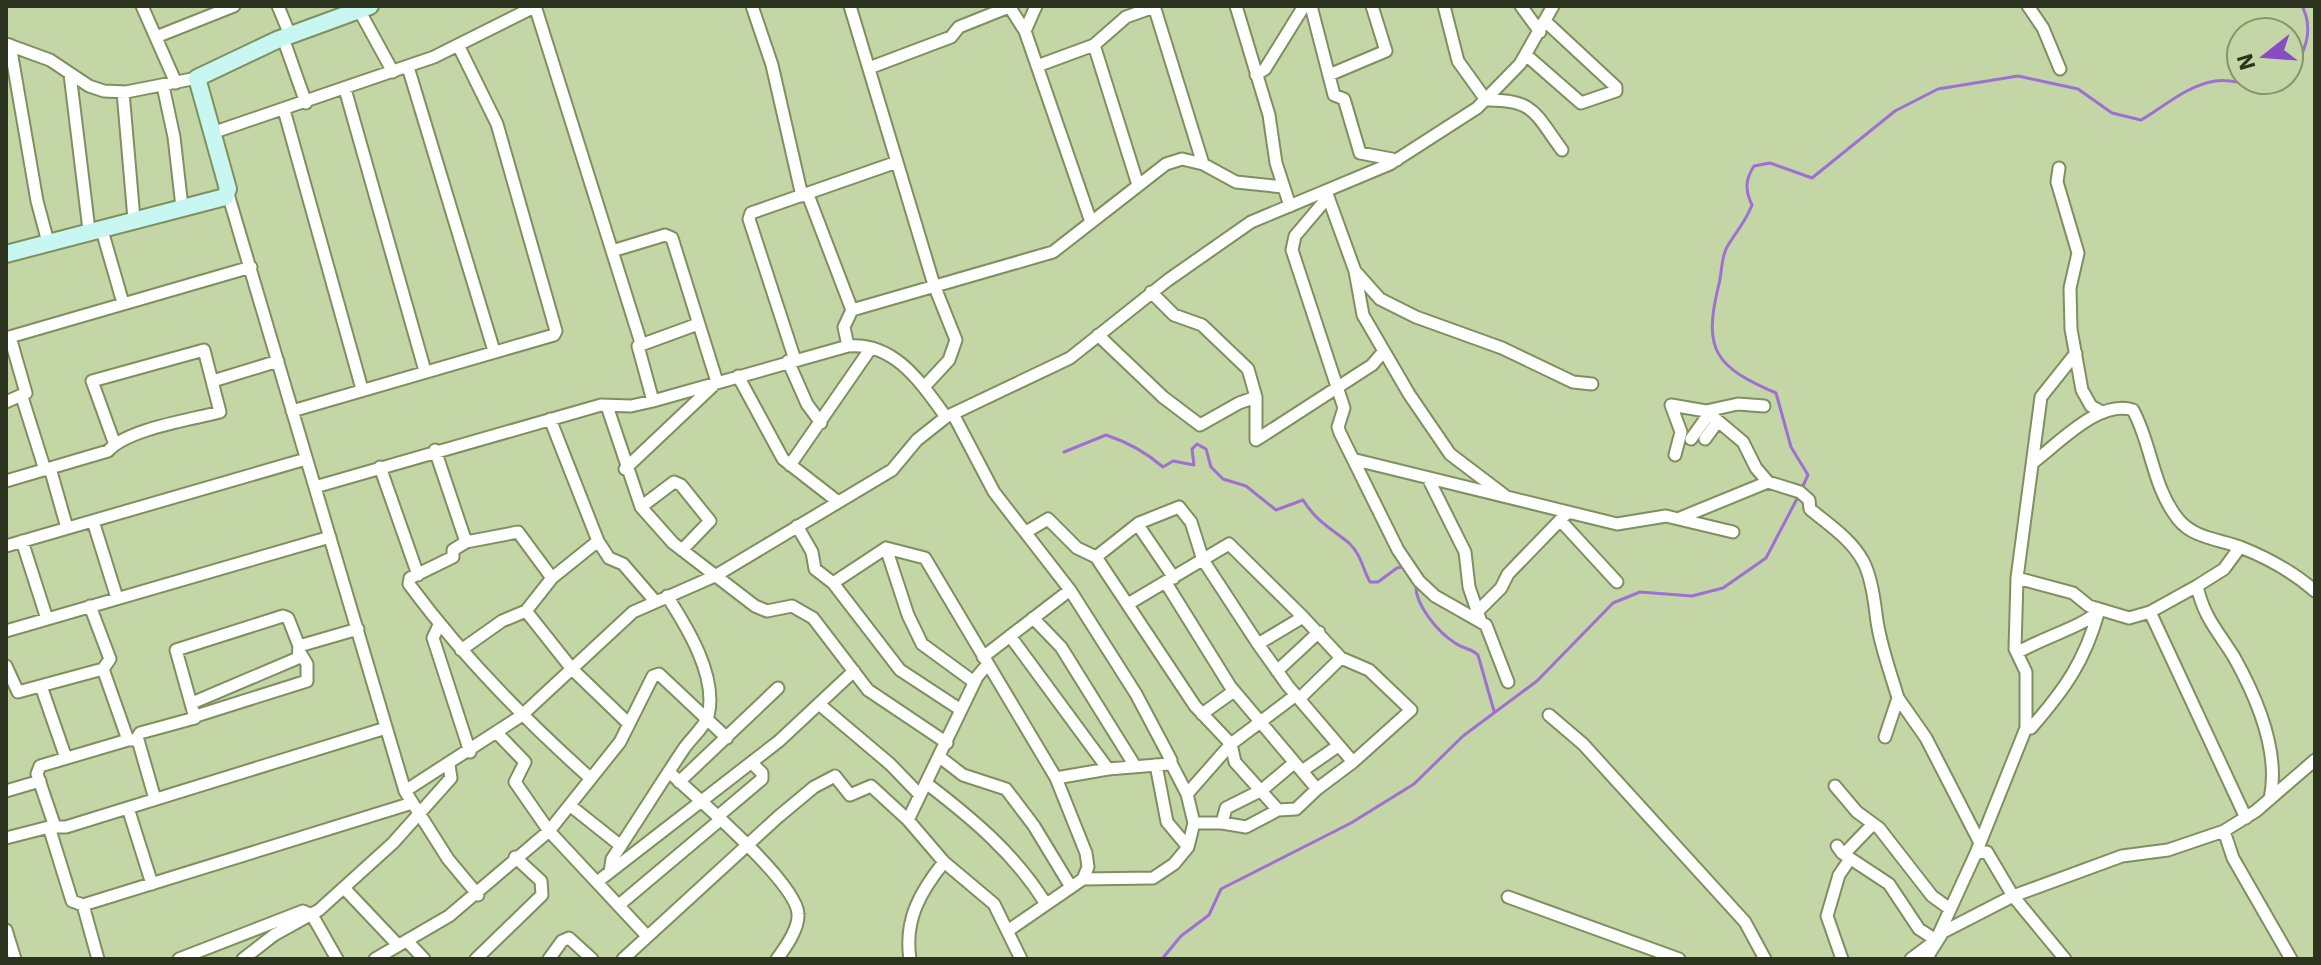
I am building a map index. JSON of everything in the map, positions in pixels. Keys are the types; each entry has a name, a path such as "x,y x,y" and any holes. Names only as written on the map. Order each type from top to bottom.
{"street":[{"path":"142,6 176,83"},
{"path":"156,37 234,6"},
{"path":"278,6 306,103"},
{"path":"212,133 408,67 536,6 641,343 638,353 653,401"},
{"path":"752,6 772,65 805,196 852,310 844,327 848,346"},
{"path":"850,6 934,285 956,340 956,348 924,387"},
{"path":"869,68 951,37 959,27 1009,6 1025,31 1091,222"},
{"path":"1025,31 1036,6"},
{"path":"1037,66 1094,45 1126,17 1154,6 1203,164"},
{"path":"1236,6 1269,115 1273,149 1290,206"},
{"path":"1256,75 1265,69 1304,6"},
{"path":"1311,6 1334,95 1344,99 1360,153 1397,160"},
{"path":"1329,75 1386,51 1372,6"},
{"path":"1444,6 1458,61 1486,100"},
{"path":"1521,6 1616,87 1616,91 1581,103 1526,55"},
{"path":"405,791 470,752 521,716 633,612 715,576 892,470 917,440 949,415 1061,363 1151,292 1251,222 1327,194 1397,160 1486,100 1526,55 1553,6"},
{"path":"2028,6 2043,28 2060,69"},
{"path":"8,44 50,60 89,86 123,92 197,78 358,8 393,72"},
{"path":"8,44 37,201 48,242"},
{"path":"292,411 554,335 557,327 497,124 458,45"},
{"path":"1094,45 1138,185"},
{"path":"408,67 494,351"},
{"path":"70,74 95,228 123,303"},
{"path":"197,78 228,194 409,804 478,895"},
{"path":"163,86 174,137 182,207"},
{"path":"345,89 425,371"},
{"path":"123,92 134,219"},
{"path":"1486,100 1511,100 1527,105 1562,150"},
{"path":"284,110 362,389"},
{"path":"852,310 1053,252 1166,164 1182,159 1203,164 1236,182 1283,187"},
{"path":"821,423 807,404 791,360 749,219 757,210 897,162"},
{"path":"2059,168 2057,182 2078,253 2070,288 2076,353 2082,390 2096,411"},
{"path":"6,254 228,194"},
{"path":"1327,194 1355,271 1363,315 1384,351 1450,454 1508,497"},
{"path":"1327,194 1295,236 1292,250 1344,408 1338,427 1398,550 1419,581 1435,596 1479,615"},
{"path":"612,251 665,235 672,238 717,382"},
{"path":"6,402 26,393 8,338 251,267"},
{"path":"1355,271 1380,299 1416,317 1502,348 1573,382 1592,384"},
{"path":"1151,292 1174,315 1202,325 1244,364 1256,397 1254,437 1258,441 1372,365 1384,351"},
{"path":"641,343 698,324"},
{"path":"1098,335 1163,397 1200,425 1231,406 1256,397"},
{"path":"315,487 550,419 607,406 653,401 848,346 871,348 909,368 949,415 989,483 1070,590 1136,694 1187,794 1194,823 1188,847 1174,864 1153,878 1083,879 1009,930"},
{"path":"790,465 871,348"},
{"path":"6,481 108,451 114,442 220,412 203,350 92,381 114,442"},
{"path":"1926,959 1978,847 2026,728 2026,672 2017,653 2017,578 2035,461 2041,397 2076,353"},
{"path":"213,381 278,361"},
{"path":"738,376 775,448 790,465 837,501"},
{"path":"625,469 717,382"},
{"path":"22,397 67,528"},
{"path":"1691,439 1711,415 1738,404 1764,406"},
{"path":"1675,455 1681,432 1671,405 1711,415 1743,442 1756,468 1768,482 1800,492 1809,500 1810,509 1849,542 1865,563 1868,583 1877,598 1876,613 1898,698 1926,738 1978,847 1987,852 2013,896 2065,959"},
{"path":"607,406 625,469 641,507 682,550 767,611 792,606 799,609 830,638 868,690 947,743"},
{"path":"2035,461 2096,411 2121,406 2133,410 2142,427 2152,469 2178,519 2199,535 2240,547 2290,570 2315,591"},
{"path":"1705,439 1711,415"},
{"path":"550,419 598,541 609,558 623,564 655,601"},
{"path":"435,450 466,542"},
{"path":"6,546 306,459"},
{"path":"1356,460 1508,497 1564,516 1617,524 1659,516 1680,518 1733,532"},
{"path":"380,467 418,575"},
{"path":"1428,478 1465,552 1469,587 1508,682"},
{"path":"641,507 674,482 681,485 710,521 682,550"},
{"path":"1680,518 1768,482"},
{"path":"1096,557 1138,525 1179,507 1186,512 1203,560 1258,644 1353,762"},
{"path":"1479,615 1564,516"},
{"path":"1564,516 1617,582"},
{"path":"1026,532 1048,519 1077,548 1096,557 1202,714 1231,744 1235,762 1278,810"},
{"path":"93,521 117,598"},
{"path":"1138,525 1234,691 1317,789"},
{"path":"797,526 812,552 815,569 833,583 900,670 961,710"},
{"path":"552,578 518,532 466,542 453,550 453,557 418,575 409,584 439,625 521,716 589,777"},
{"path":"6,631 330,537"},
{"path":"22,541 47,619"},
{"path":"461,650 502,621 526,611 552,578 598,541"},
{"path":"1128,604 1229,544 1319,632 1341,658 1369,670 1411,710 1296,809 1278,810 1246,827 1194,823"},
{"path":"2017,578 2073,593 2099,610 2129,618 2150,612 2224,569 2240,547"},
{"path":"833,583 886,548 925,558 1056,778 1086,853 1088,867 1083,879"},
{"path":"886,548 908,615 922,644 974,682"},
{"path":"2197,586 2202,612 2235,660 2267,735 2274,781 2270,800"},
{"path":"908,820 919,794 941,758 985,661 1010,636 1070,590"},
{"path":"610,872 612,859 708,718 709,690 703,670 689,632 667,596"},
{"path":"6,666 18,692 103,669 110,659 90,606"},
{"path":"2017,653 2066,626 2092,617 2099,610"},
{"path":"2026,728 2031,728 2069,684 2090,644 2099,610"},
{"path":"526,611 572,669 629,724"},
{"path":"2150,612 2246,818"},
{"path":"196,716 176,656 180,648 287,616 307,664 307,681 40,766 40,781 72,901 83,905 409,804"},
{"path":"1258,644 1303,617"},
{"path":"1033,618 1061,647 1135,766"},
{"path":"439,625 433,638 470,752"},
{"path":"192,703 231,688 300,650 358,629"},
{"path":"1277,671 1319,632"},
{"path":"1010,636 1108,769"},
{"path":"1187,794 1231,744 1298,697 1341,658"},
{"path":"103,669 155,799"},
{"path":"597,882 752,763 854,671"},
{"path":"375,959 478,895 515,857 549,831 572,807 589,777 614,749 656,674 727,738"},
{"path":"41,686 66,758"},
{"path":"679,782 778,688"},
{"path":"1202,714 1234,691"},
{"path":"1885,737 1898,698"},
{"path":"819,704 919,794"},
{"path":"1549,715 1583,744 1745,922 1765,959"},
{"path":"6,838 52,827 66,827 386,728"},
{"path":"497,733 525,762 515,782 549,831 647,936"},
{"path":"1222,823 1226,808 1338,746"},
{"path":"941,758 963,775 1006,789 1034,826 1071,887"},
{"path":"1911,959 1971,915 2013,896 2122,856 2168,850 2224,831 2270,800 2315,760"},
{"path":"619,905 762,779 762,773 752,763"},
{"path":"1056,778 1171,763"},
{"path":"243,959 260,954 312,915 393,843 451,778 449,765"},
{"path":"1156,765 1167,822 1188,847"},
{"path":"669,772 785,887 798,912 784,956"},
{"path":"623,959 814,787 835,776 853,796 871,786 908,820 944,862 994,904 1021,959"},
{"path":"6,791 40,781"},
{"path":"926,783 976,821 1012,857 1046,904"},
{"path":"1835,786 1857,812 1873,824 1913,876 1950,909"},
{"path":"572,807 621,846"},
{"path":"128,808 152,884"},
{"path":"1842,959 1827,916 1844,853 1873,824"},
{"path":"2224,831 2233,858 2291,959"},
{"path":"1844,853 1889,884 1919,929 1936,939"},
{"path":"476,959 542,895 541,881 515,857"},
{"path":"910,959 907,928 923,889 944,862"},
{"path":"344,888 402,943 424,959"},
{"path":"1508,897 1679,959"},
{"path":"83,905 98,959"},
{"path":"179,959 299,912 312,915 337,959"},
{"path":"6,930 15,959"},
{"path":"549,959 562,941 569,938 592,959"}],"waterway":[{"path":"2302,6 2308,32 2305,46"},
{"path":"1802,488 1808,475 1791,447 1776,393 1727,365 1714,341 1714,307 1724,255 1752,205 1747,185 1754,166 1770,163 1812,178 1895,111 1938,89 2018,76 2078,89 2112,113 2141,120 2185,92 2225,80"},
{"path":"1064,452 1106,435 1136,448 1163,467 1173,461 1194,465 1192,449 1197,444 1206,449 1211,467 1223,479 1246,486 1276,510 1303,500 1319,519 1353,547 1370,582 1378,582 1402,567 1416,584 1423,609 1441,632 1478,655 1494,711"},
{"path":"1162,959 1181,936 1209,915 1221,889 1351,823 1414,784 1463,736 1537,681 1613,603 1640,592 1692,596 1723,588 1766,558 1799,495"}]}
